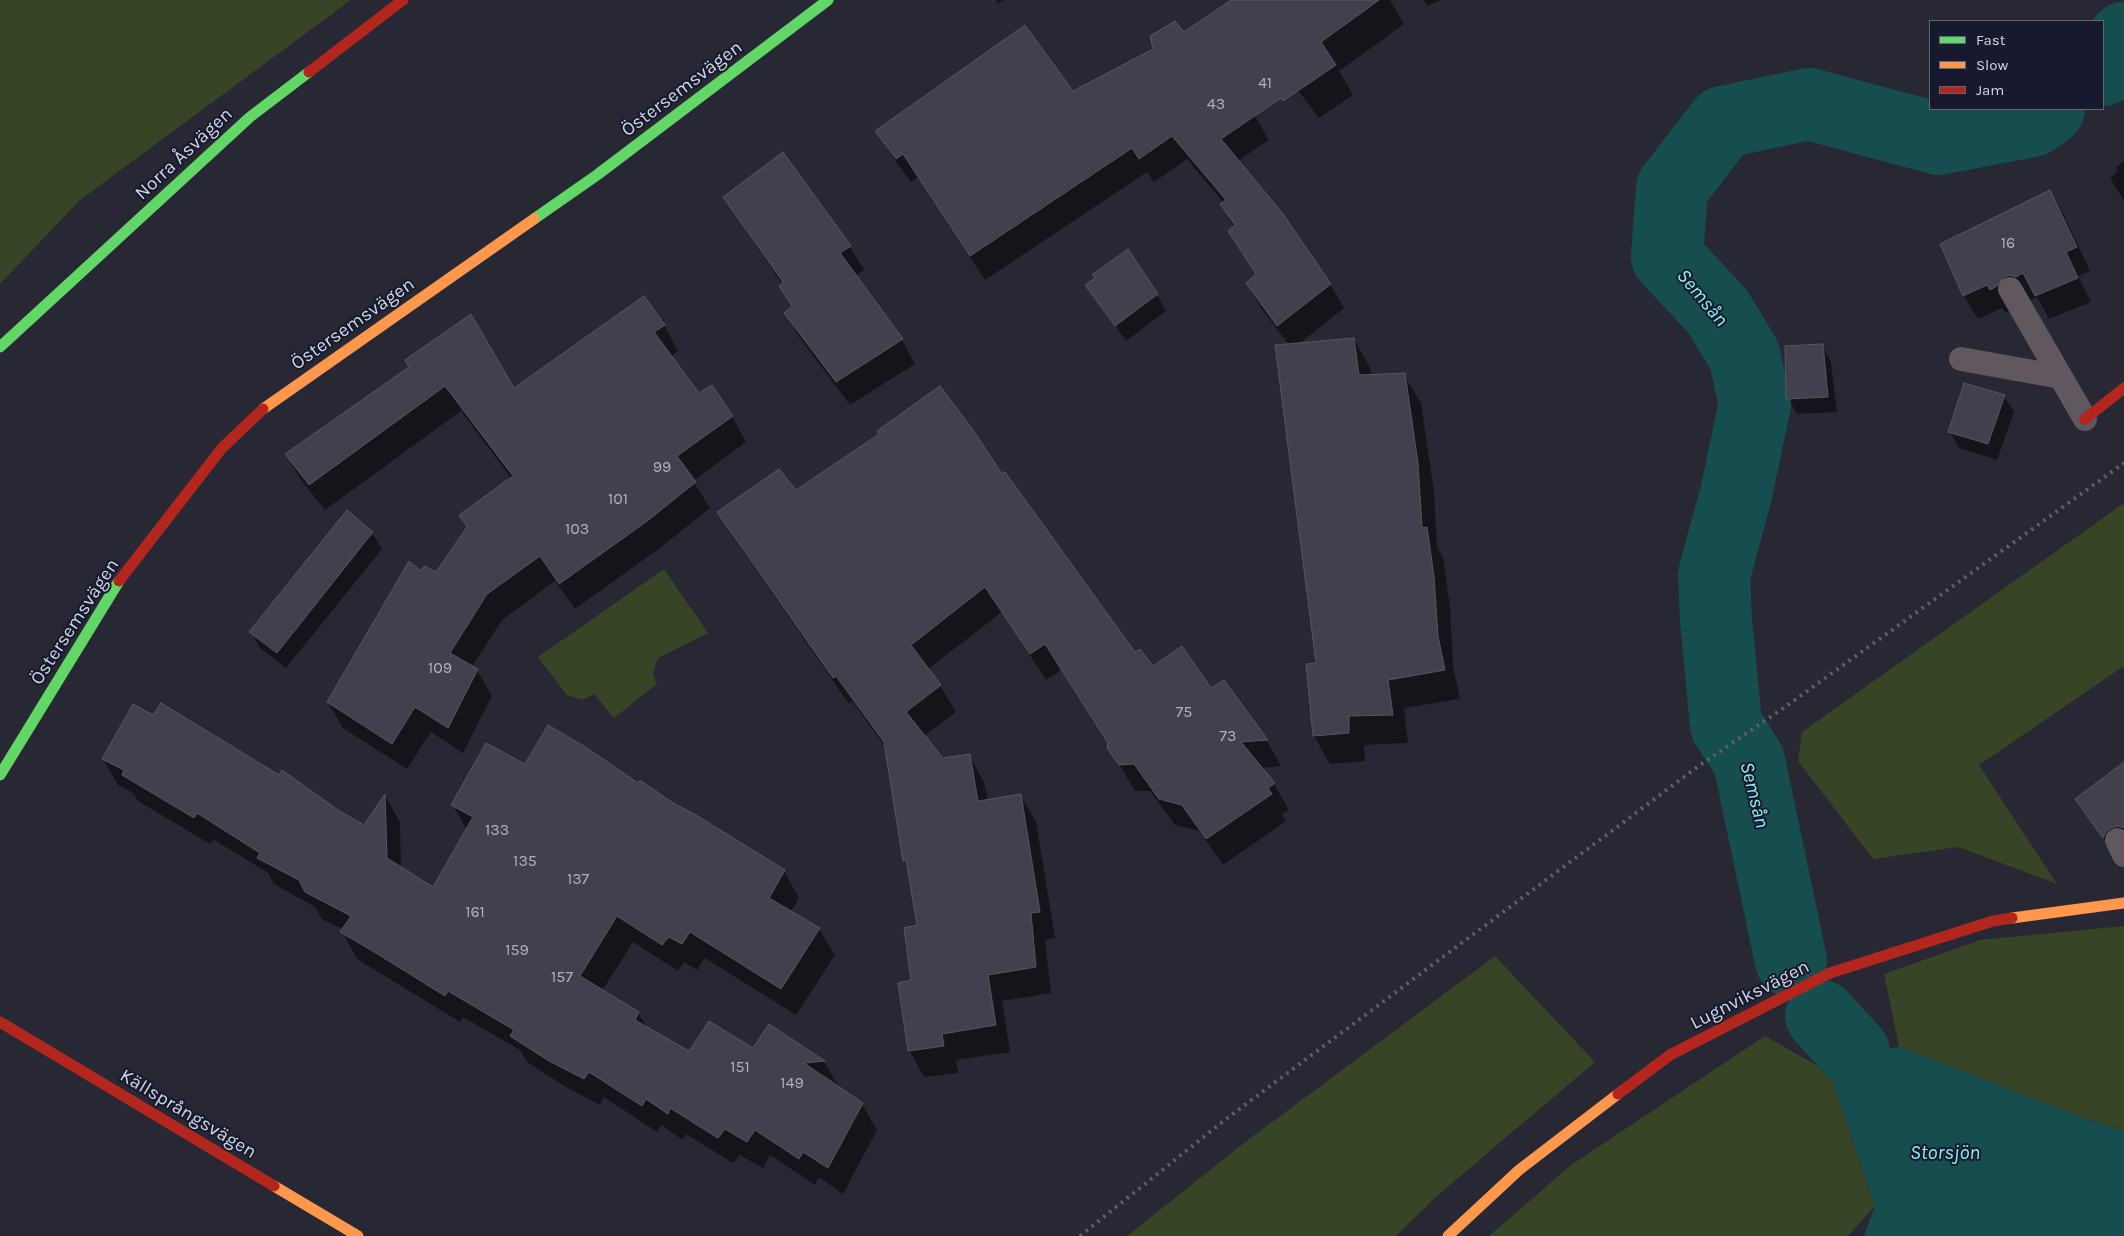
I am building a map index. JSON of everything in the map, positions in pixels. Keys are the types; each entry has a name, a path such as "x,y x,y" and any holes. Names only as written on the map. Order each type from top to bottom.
{"street":[{"name":"Norra Åsvägen","path":"0,347 250,117 403,0"},
{"name":"Östersemsvägen","path":"0,775 116,585 222,448 268,406 597,175 828,0"},
{"path":"2085,419 2124,388"},
{"name":"Lugnviksvägen","path":"1448,1236 1519,1170 1670,1055 1830,974 1993,921 2124,904"},
{"name":"Källsprångsvägen","path":"0,1022 358,1236"}],"lane":[{"path":"2010,289 2085,419"},
{"path":"1961,359 2060,377"}],"shaded area":[{"path":"0,0 351,0 80,200 0,284"},
{"path":"2124,503 2124,666 1979,765 2057,884 1958,847 1873,859 1798,761 1802,732"},
{"path":"664,569 708,633 658,658 653,673 657,684 614,718 594,694 582,700 567,695 538,657"},
{"path":"2124,926 2124,1131 2081,1117 1899,1047 1884,974 1980,940"},
{"path":"1495,956 1595,1062 1438,1195 1396,1236 1127,1236 1244,1143"},
{"path":"1765,1036 1830,1073 1875,1206 1848,1236 1489,1236 1571,1165"}],"water":[{"name":"Storsjön","path":"1899,1047 2081,1117 2124,1131 2124,1236 1864,1236 1875,1206 1830,1073 1854,1052"}],"building":[{"path":"1231,0 1379,0 1321,42 1336,65 1283,101 1281,98 1221,139 1283,214 1331,284 1277,326 1246,283 1256,274 1228,231 1235,225 1220,204 1226,200 1172,136 1139,159 1132,148 970,256 903,154 896,159 875,131 1025,25 1073,91 1153,49 1150,36 1175,21 1184,32"},
{"path":"783,152 851,246 840,253 903,339 836,382 784,313 792,306 779,286 783,282 723,197"},
{"path":"2050,190 2077,247 2066,252 2078,278 2035,296 2023,273 2016,277 2010,275 2004,277 1997,286 1990,290 1987,285 1963,296 1940,244"},
{"path":"1128,249 1158,294 1115,326 1085,285 1095,278 1092,275"},
{"path":"644,296 665,325 654,332 699,393 712,385 733,416 677,456 696,482 646,522 559,584 540,556 487,594 450,653 478,669 448,728 415,707 392,744 327,702 409,561 421,571 424,566 436,572 467,527 459,515 513,476 445,386 309,485 285,454 409,367 405,360 471,314 514,388"},
{"path":"1354,338 1359,375 1405,373 1418,463 1422,528 1427,527 1434,577 1438,636 1445,670 1388,680 1393,715 1349,716 1349,733 1313,736 1306,664 1316,663 1275,345"},
{"path":"1823,344 1828,397 1786,399 1785,346"},
{"path":"1964,383 2005,395 1988,444 1948,432"},
{"path":"940,386 976,434 1002,474 1005,472 1135,652 1140,649 1153,666 1182,646 1211,688 1224,680 1268,740 1241,742 1275,783 1268,788 1272,794 1206,839 1182,805 1159,799 1134,764 1119,765 1107,748 1108,743 1045,644 1030,654 985,587 911,645 941,685 906,712 943,758 970,754 978,801 1021,794 1040,912 1031,913 1036,967 988,975 996,1025 942,1034 944,1046 908,1051 898,983 911,980 904,928 917,925 906,860 903,861 884,742 836,676 833,678 717,512 779,469 796,490 879,434 877,431"},
{"path":"347,510 373,532 277,653 249,632"},
{"path":"161,703 279,775 282,770 338,810 364,825 385,794 387,858 433,887 473,817 451,805 486,743 525,764 548,725 587,748 638,783 640,780 673,803 696,815 785,870 769,898 820,928 781,989 690,932 682,944 669,937 662,945 617,916 580,976 639,1012 635,1020 689,1051 709,1021 753,1048 769,1024 825,1061 804,1063 863,1103 828,1168 803,1152 799,1159 755,1130 747,1142 725,1129 718,1138 670,1108 668,1114 646,1099 642,1106 589,1072 584,1079 549,1061 510,1036 514,1030 448,991 445,996 340,932 351,916 305,892 299,880 257,858 260,853 197,813 194,818 122,775 124,770 102,759 133,704 153,715"},
{"path":"2124,762 2124,828 2118,826 2111,828 2103,838 2075,799"}],"waterway":[{"name":"Semsån","path":"2104,68 2124,38"},
{"name":"Semsån","path":"1791,961 1749,761 1726,725 1716,620 1714,575 1736,494 1755,404 1744,355 1718,312 1667,257 1672,188 1723,122 1809,104 1939,139 2032,121 2048,110"},
{"name":"Semsån","path":"1821,1016 1854,1052"}],"railway":[{"path":"1080,1236 1226,1119 1700,765 1785,707 2124,463"}],"traffic: fast":[{"path":"534,219 597,175 828,0"},
{"path":"0,347 250,117 309,72"},
{"path":"0,775 119,581"}],"traffic: slow":[{"path":"263,409 534,219"},
{"path":"2012,918 2124,903"},
{"path":"1448,1236 1519,1170 1618,1094"},
{"path":"274,1186 358,1236"}],"traffic: jam":[{"path":"309,72 403,0"},
{"path":"2085,419 2124,388"},
{"path":"119,581 222,448 263,409"},
{"path":"1618,1094 1670,1055 1830,973 1993,921 2012,918"},
{"path":"0,1022 274,1186"}]}
